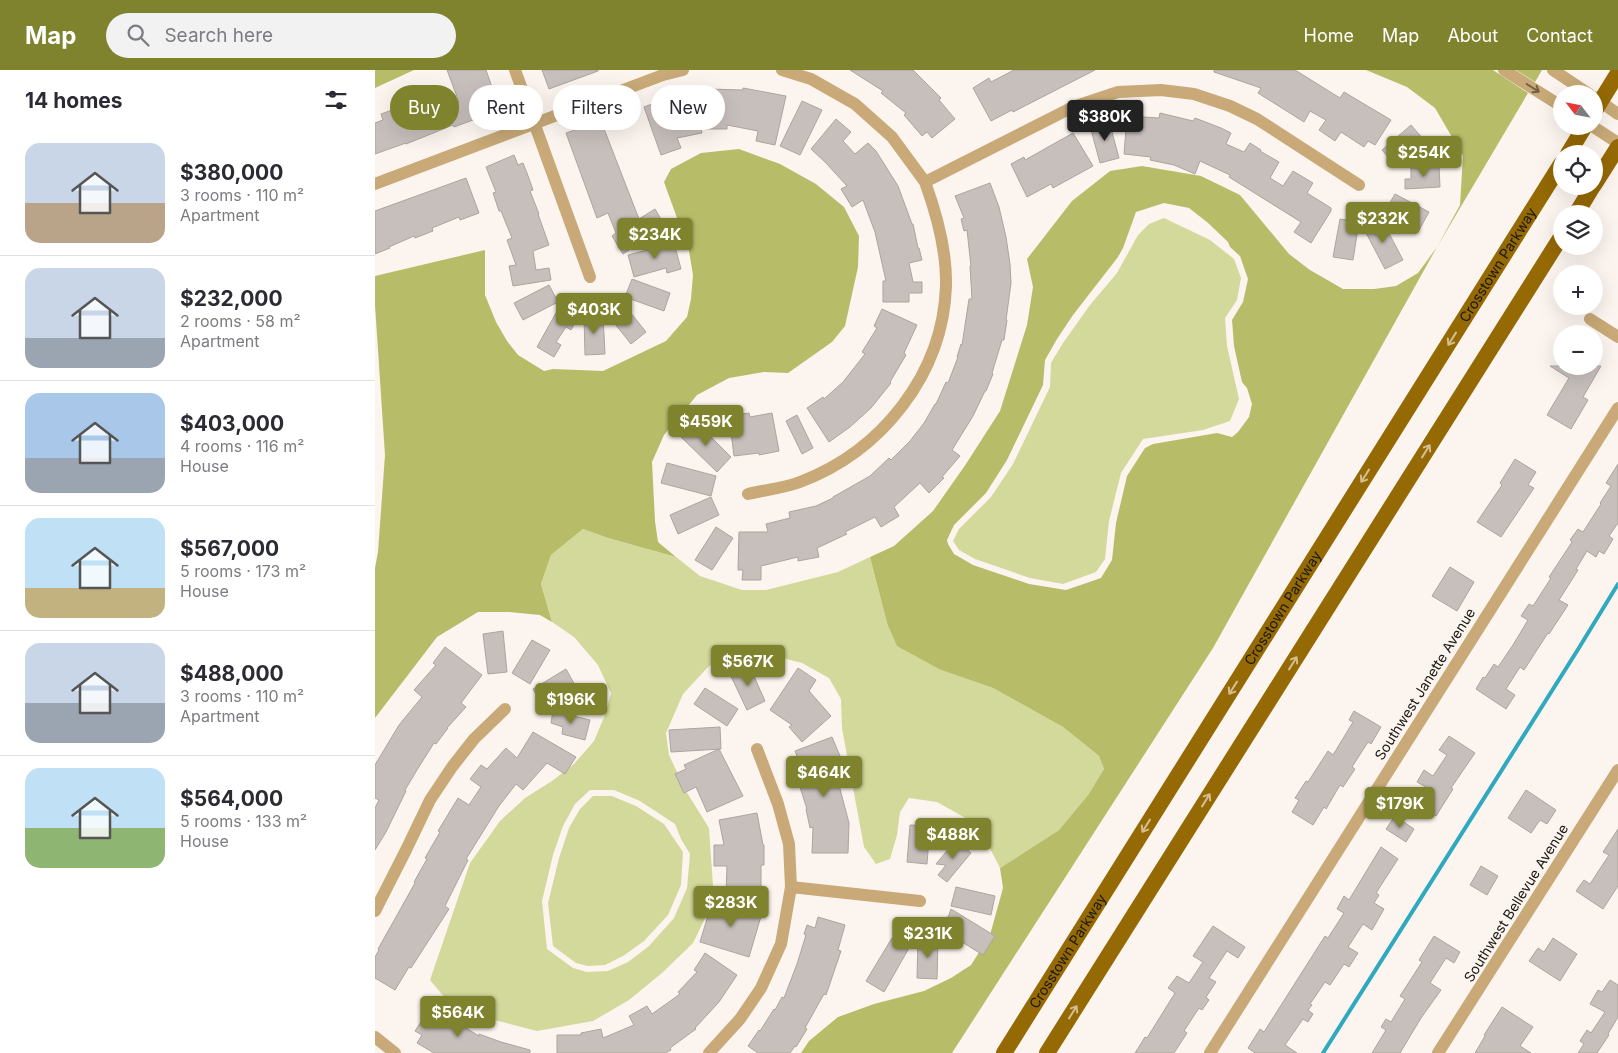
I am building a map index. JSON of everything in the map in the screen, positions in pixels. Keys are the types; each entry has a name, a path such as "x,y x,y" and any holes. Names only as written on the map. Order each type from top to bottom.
{"main road":[{"path":"1603,90 1618,73"},
{"path":"1603,170 1618,147"},
{"name":"Crosstown Parkway","path":"1004,1053 1553,177"},
{"path":"1047,1053 1553,250"}],"street":[{"path":"515,70 521,85"},
{"path":"543,121 663,75 683,70"},
{"path":"748,494 799,483 831,468 865,446 888,424 915,388 930,360 943,321 946,285 944,252 937,216 925,182 892,137 855,104 811,79 782,70"},
{"path":"1504,70 1553,101"},
{"path":"1553,70 1573,85"},
{"path":"925,182 1073,107 1118,92 1161,90 1194,94 1230,106 1257,119 1359,185"},
{"path":"1603,106 1618,114"},
{"path":"375,184 520,130"},
{"path":"538,130 590,277"},
{"path":"1603,133 1618,143"},
{"path":"1590,319 1618,337"},
{"name":"Southwest Janette Avenue","path":"1210,1053 1618,408"},
{"path":"375,911 407,850 430,800 474,739 505,709"},
{"path":"712,1052 740,1019 765,979 781,944 791,887 789,844 778,804 757,749"},
{"name":"Southwest Bellevue Avenue","path":"1438,1053 1618,770"},
{"path":"791,887 920,901"},
{"path":"375,1037 395,1053"}],"green space":[{"path":"375,70 414,70 375,88"},
{"path":"1366,70 1493,70 1528,93 1437,247 1460,205 1463,156 1435,108 1407,87"},
{"path":"1516,70 1542,70 1535,82"},
{"path":"739,149 780,164 816,184 844,207 859,236 858,267 845,326 832,342 788,373 764,372 729,378 697,395 664,435 652,462 655,521 658,542 676,557 583,529 551,555 541,584 552,622 540,615 478,612 437,637 375,718 375,568 378,552 385,455 375,305 375,276 485,250 485,295 496,322 518,355 544,371 553,369 603,371 666,341 687,317 693,275 689,251 664,182 671,169 701,153"},
{"path":"1142,166 1201,176 1240,195 1289,254 1310,270 1343,289 1374,289 1396,286 1418,273 1437,247 1213,648 952,1053 801,1053 809,1041 838,1017 874,1004 924,991 951,978 971,965 990,935 1003,888 1000,868 1059,830 1088,795 1104,769 1099,756 1063,727 993,688 941,670 897,646 887,623 870,557 894,546 933,511 1000,411 1027,325 1033,287 1027,259 1072,201 1110,171","holes":["1164,203 1189,208 1207,222 1240,256 1248,279 1243,302 1232,320 1234,346 1242,382 1247,388 1252,404 1249,417 1232,437 1217,433 1153,444 1145,448 1127,476 1116,523 1112,560 1101,578 1066,590 1029,584 973,565 954,554 947,540 954,525 986,493 1007,460 1043,385 1045,360 1073,315 1118,257 1136,212"]},
{"path":"1164,218 1210,240 1234,259 1241,278 1237,300 1225,318 1227,346 1239,399 1230,421 1203,430 1143,439 1121,473 1109,521 1105,559 1096,572 1063,584 1030,578 975,559 959,550 953,541 959,529 991,497 1013,464 1050,387 1051,363 1063,343 1090,305 1117,273 1138,235 1149,224"},
{"path":"583,529 676,557 700,576 742,590 766,590 838,572 870,557 887,623 941,670 993,688 1063,727 1099,756 1104,769 1088,795 1059,830 1000,868 978,825 937,802 909,798 900,812 897,835 890,859 876,864 864,847 842,728 841,699 829,678 802,663 771,655 736,658 709,666 683,694 666,733 669,755 686,791 709,828 714,900 693,943 662,973 629,1000 593,1021 537,1031 455,1010 430,980 470,863 500,821 525,798 574,764 594,741 605,715 611,693 598,665 574,637 552,622 541,584 551,555","holes":["590,790 614,790 640,801 675,824 690,854 687,888 674,918 649,946 628,962 608,971 587,972 573,968 547,949 542,901 553,855 563,826 575,804"]},
{"path":"593,796 612,796 636,806 664,824 683,852 681,885 668,915 644,941 623,956 605,965 588,966 576,963 553,946 548,903 559,858 569,828 580,809"}],"building":[{"path":"447,70 486,70 491,85 469,85 469,121 459,125 459,85 453,85"},
{"path":"542,70 598,70 560,85 553,85 553,88 549,89"},
{"path":"850,70 913,70 941,98 939,100 955,119 932,138 927,132 922,136 904,115 906,113 881,93 883,91"},
{"path":"1014,70 1095,70 1013,112 1012,110 991,121 973,88 989,78 991,82"},
{"path":"1214,70 1295,70 1340,98 1344,92 1391,120 1375,145 1368,141 1364,147 1341,132 1335,141 1319,130 1326,120 1310,111 1304,122 1258,93 1261,88 1214,72"},
{"path":"743,88 786,96 775,145 756,141 758,131 727,125 727,129 725,129 725,89 743,90"},
{"path":"802,101 822,110 800,155 780,146"},
{"path":"651,104 651,127 644,107"},
{"path":"390,111 390,130 441,130 375,154 375,123 383,120 381,114"},
{"path":"1160,113 1193,121 1195,118 1221,128 1231,133 1226,144 1244,152 1250,143 1279,162 1270,178 1283,186 1293,171 1313,183 1307,193 1331,208 1331,211 1311,243 1294,232 1301,222 1229,177 1230,175 1200,161 1195,174 1174,165 1150,160 1151,157 1124,154 1127,116 1159,118"},
{"path":"836,119 851,132 843,141 855,154 868,143 876,151 898,186 913,224 922,260 909,263 913,282 922,282 922,293 909,293 909,302 883,302 883,281 886,281 875,232 863,200 852,207 841,189 847,186 811,149"},
{"path":"1109,121 1119,158 1100,163 1090,126"},
{"path":"1411,125 1424,140 1395,165 1382,150"},
{"path":"575,130 604,130 639,219 655,209 665,226 623,254 612,236 616,233 608,213 597,218 566,133"},
{"path":"652,130 701,130 702,133 677,138 681,148 661,155"},
{"path":"1073,133 1093,166 1053,188 1051,184 1027,197 1011,164 1024,157 1025,160"},
{"path":"514,155 518,165 523,163 527,173 533,190 530,191 549,245 533,251 536,270 549,268 551,280 513,286 509,266 516,265 507,240 512,238 501,211 499,211 493,193 496,192 486,167"},
{"path":"1439,166 1440,187 1405,189 1405,179 1411,179 1411,168"},
{"path":"466,178 479,213 460,220 459,217 432,228 433,231 415,238 414,236 375,254 375,211"},
{"path":"990,183 999,207 1010,264 1011,283 1007,320 1004,340 1002,340 993,374 986,391 952,450 960,456 942,477 944,478 929,493 920,483 894,507 899,516 881,527 875,517 845,532 847,534 817,548 819,557 798,561 798,557 761,566 761,580 742,580 743,570 738,570 739,532 768,532 766,524 790,518 789,512 816,506 870,476 889,458 891,460 910,441 936,404 946,382 948,383 958,357 962,345 969,299 972,299 967,230 964,231 961,219 964,218 955,196"},
{"path":"1395,194 1429,212 1419,230 1385,211"},
{"path":"1340,219 1359,222 1353,260 1333,257"},
{"path":"1382,220 1403,260 1385,269 1364,229"},
{"path":"674,243 681,269 667,273 666,268 634,277 628,255"},
{"path":"632,279 670,293 664,311 625,297"},
{"path":"549,285 558,302 523,320 514,303"},
{"path":"622,302 646,332 631,344 607,314"},
{"path":"561,304 579,315 571,330 566,327 556,342 561,345 554,357 537,347"},
{"path":"882,309 917,325 904,353 906,355 891,383 871,408 850,427 829,442 807,408 823,397 824,399 843,382 865,354 862,352 877,328 874,326"},
{"path":"603,315 605,354 585,355 584,316"},
{"path":"1564,375 1596,375 1583,397 1588,400 1571,429 1547,415 1569,378"},
{"path":"749,413 750,417 772,413 779,451 759,455 759,453 734,456 729,416"},
{"path":"797,415 813,448 802,454 786,421"},
{"path":"696,422 731,457 717,472 681,437"},
{"path":"1515,459 1536,472 1528,485 1534,488 1501,537 1477,522 1502,485 1500,483"},
{"path":"667,463 716,476 711,496 661,483"},
{"path":"1618,464 1618,523 1609,536 1613,539 1604,554 1599,551 1596,557 1587,551 1576,569 1578,570 1559,600 1568,605 1524,670 1520,667 1506,689 1515,695 1506,709 1476,689 1494,664 1498,667 1513,645 1528,620 1521,616 1529,604 1533,606 1572,542 1570,540 1578,529 1583,532 1601,504 1611,486 1606,483"},
{"path":"711,497 719,515 678,534 670,515"},
{"path":"716,527 733,538 712,570 695,560"},
{"path":"1450,567 1474,582 1457,611 1432,596"},
{"path":"503,631 507,672 488,674 483,634"},
{"path":"532,640 550,650 530,684 512,673"},
{"path":"445,647 482,675 461,703 466,707 447,728 436,744 434,743 417,770 375,850 375,808 379,800 375,798 375,765 399,725 422,697 414,690 436,665 433,663"},
{"path":"749,665 765,701 747,710 730,674"},
{"path":"798,668 816,680 809,691 831,716 802,742 789,727 792,725 770,710"},
{"path":"566,669 576,687 543,706 533,689"},
{"path":"705,688 738,709 727,726 694,704"},
{"path":"553,711 590,720 585,740 562,734 563,727 551,723"},
{"path":"1354,711 1381,727 1371,744 1368,742 1352,767 1355,769 1343,787 1340,785 1326,809 1324,807 1313,825 1292,812 1299,800 1295,798 1328,751 1333,755 1353,722 1349,720"},
{"path":"720,727 721,749 671,752 669,730"},
{"path":"533,732 576,757 565,774 547,763 523,790 516,784 499,806 466,859 468,860 445,906 449,909 395,990 375,978 375,957 427,859 425,858 440,832 438,831 458,798 469,805 481,787 470,779 481,765 487,769 506,748 517,758"},
{"path":"1449,736 1475,753 1451,788 1453,789 1436,816 1416,803 1426,787 1417,782 1424,770 1433,776 1447,755 1439,750"},
{"path":"832,737 840,756 830,759 849,823 848,853 812,853 813,827 810,828 807,809 799,784 807,781 795,751"},
{"path":"719,749 743,796 707,812 696,787 684,793 675,774 686,769 684,765"},
{"path":"1526,790 1556,810 1547,824 1540,820 1531,833 1508,818"},
{"path":"757,813 764,845 764,865 761,865 761,894 726,893 727,866 714,866 714,845 724,845 719,820"},
{"path":"1395,816 1414,829 1406,842 1386,829"},
{"path":"910,825 930,826 927,864 907,862"},
{"path":"1618,829 1618,886 1603,909 1576,891 1584,880 1590,884 1609,855 1603,852"},
{"path":"956,840 971,853 947,882 938,875 946,865 936,864"},
{"path":"1381,847 1398,859 1376,893 1379,895 1374,903 1384,909 1372,930 1363,924 1348,947 1358,953 1349,967 1344,964 1330,985 1325,982 1310,1004 1312,1005 1308,1010 1313,1014 1308,1022 1303,1019 1285,1045 1297,1053 1255,1053 1248,1048 1260,1029 1264,1032 1325,936 1328,938 1344,913 1337,909 1344,896 1349,900"},
{"path":"1481,866 1498,876 1487,895 1470,885"},
{"path":"956,887 995,896 991,915 951,906"},
{"path":"713,899 762,913 749,957 700,942"},
{"path":"951,909 995,936 983,955 941,929"},
{"path":"818,917 845,925 838,950 841,951 826,995 824,994 805,1028 807,1029 790,1053 758,1053 748,1046 775,1010 782,997 784,998 797,964 806,935 804,934 807,925 815,928"},
{"path":"1213,926 1245,947 1238,958 1227,951 1209,978 1216,982 1206,997 1209,1000 1202,1010 1199,1008 1184,1031 1187,1033 1174,1053 1135,1053 1145,1037 1147,1038 1175,993 1168,988 1177,976 1189,983 1203,962 1193,956"},
{"path":"1434,936 1460,952 1454,963 1446,958 1430,983 1441,990 1400,1053 1372,1053 1386,1030 1381,1027 1386,1019 1391,1022 1405,999 1400,996 1422,962 1419,960"},
{"path":"892,938 909,948 884,992 866,981"},
{"path":"1553,938 1577,954 1560,981 1529,961 1538,948 1544,952"},
{"path":"918,939 938,939 937,979 917,978"},
{"path":"705,953 737,975 719,1002 696,1029 670,1048 671,1050 665,1053 557,1053 557,1035 581,1035 581,1033 601,1029 603,1038 634,1025 629,1016 647,1006 652,1014 680,994 678,992 697,972 694,970"},
{"path":"1610,980 1618,985 1618,1017 1597,1053 1578,1053 1584,1044 1580,1041 1587,1030 1591,1033 1605,1012 1590,1004 1598,990 1602,992"},
{"path":"1502,1007 1533,1027 1520,1046 1531,1053 1475,1053"},
{"path":"430,1008 479,1036 479,1034 530,1050 530,1053 434,1053 417,1043 422,1035 415,1031"}],"waterway":[{"path":"1323,1053 1618,584"}]}
